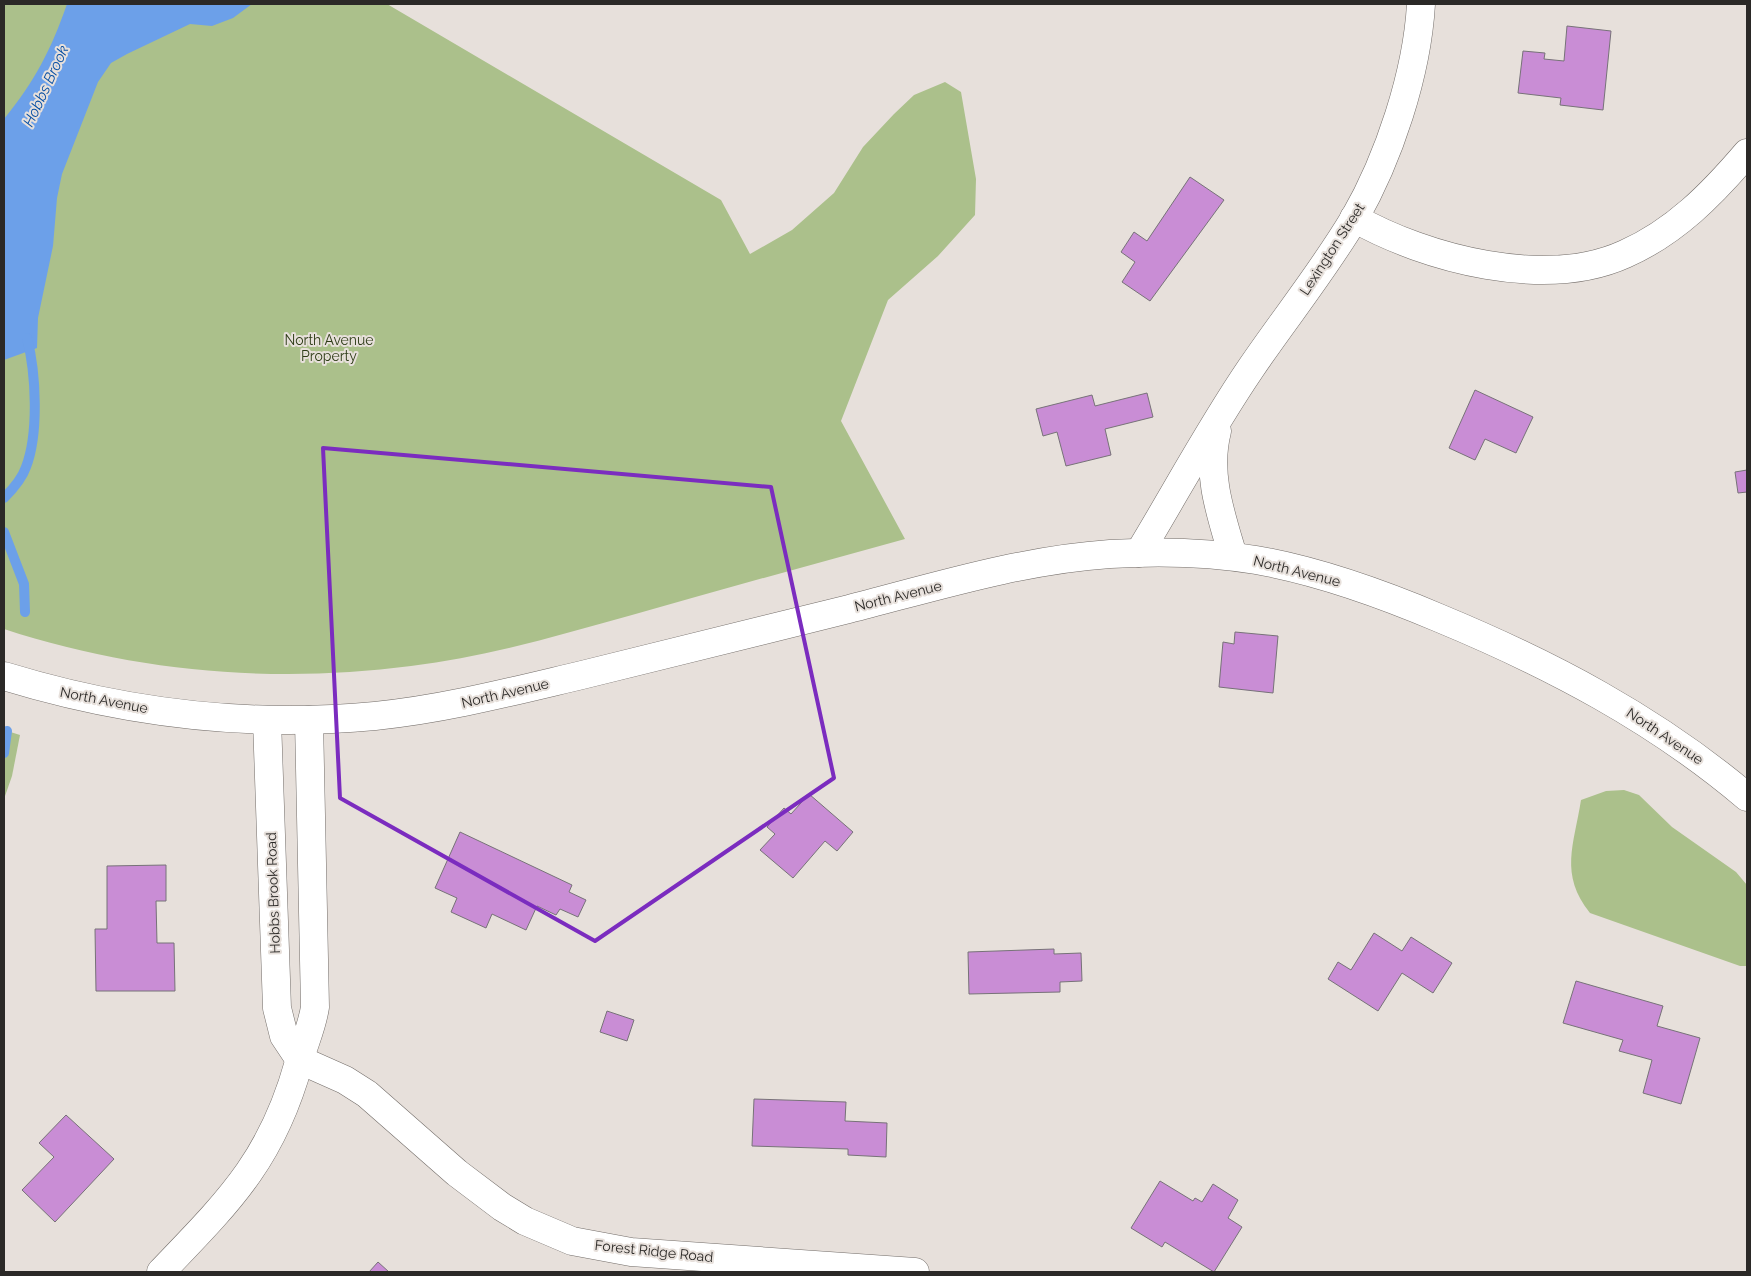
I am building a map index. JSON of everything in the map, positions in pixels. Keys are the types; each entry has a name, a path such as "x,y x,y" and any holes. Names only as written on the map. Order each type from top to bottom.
{"street":[{"name":"Lexington Street","path":"1139,553 1251,368 1354,218 1377,169 1406,92 1415,56 1421,4"},
{"path":"1354,218 1401,241 1455,258 1527,268 1578,267 1623,256 1657,238 1695,209 1747,153"},
{"name":"Lexington Street","path":"1220,419 1214,444 1213,480 1233,556"},
{"name":"North Avenue","path":"4,676 119,705 197,716 309,720 375,716 448,705 639,661 988,574 1080,557 1139,553 1233,556 1297,569 1352,584 1420,610 1501,645 1623,707 1701,759 1747,797"},
{"name":"Hobbs Brook Road","path":"267,720 277,1008 284,1036 300,1060"},
{"path":"161,1272 229,1200 248,1177 276,1129 295,1082 300,1060 309,1036 315,1007 309,720"},
{"name":"Forest Ridge Road","path":"300,1060 345,1080 367,1094 451,1168 502,1207 525,1221 572,1241 631,1252 915,1272"}],"highlighted area":[{"path":"323,448 771,487 834,778 595,941 340,798"}],"green space":[{"name":"North Avenue Property","path":"4,4 387,4 721,200 750,254 792,230 834,193 863,147 914,95 945,82 961,92 976,179 975,215 938,256 888,300 841,421 905,539 523,645 411,666 308,674 257,674 205,670 154,664 104,655 53,644 4,629"},
{"path":"4,730 20,735 12,776 4,799"},
{"path":"1624,790 1639,795 1672,827 1736,872 1747,885 1747,966 1740,966 1590,913 1580,899 1572,872 1571,859 1581,800 1606,791"}],"water":[{"path":"67,4 252,4 233,18 212,26 190,24 111,63 98,82 62,174 57,198 53,246 38,318 37,348 4,360 4,119 25,91 41,64 55,36"}],"building":[{"path":"1567,26 1611,31 1603,110 1560,105 1561,98 1518,93 1523,51 1545,53 1544,59 1564,61"},
{"path":"1190,177 1224,200 1150,301 1122,282 1135,262 1121,252 1134,232 1147,241"},
{"path":"1475,390 1533,417 1516,453 1485,439 1475,460 1449,448"},
{"path":"1147,393 1153,417 1105,429 1111,455 1066,466 1057,432 1043,436 1036,409 1092,395 1095,406"},
{"path":"1747,470 1747,492 1738,493 1735,472"},
{"path":"1235,632 1278,636 1273,693 1219,687 1223,642 1234,644"},
{"path":"809,794 853,832 837,851 825,841 793,878 760,850 775,834 767,827 784,808 791,814"},
{"path":"460,832 572,885 569,892 586,900 578,917 560,909 556,915 537,906 526,930 492,914 486,928 451,912 457,898 435,888"},
{"path":"166,865 166,901 156,901 157,943 174,943 175,991 96,991 95,929 107,929 107,866"},
{"path":"1374,933 1402,951 1411,937 1452,963 1433,993 1402,973 1378,1011 1328,979 1338,962 1351,970"},
{"path":"1054,949 1054,954 1081,953 1082,981 1060,982 1060,992 969,994 968,952"},
{"path":"1576,981 1663,1006 1657,1026 1700,1038 1681,1104 1643,1093 1652,1060 1619,1051 1623,1040 1563,1023"},
{"path":"607,1011 634,1020 627,1041 600,1032"},
{"path":"754,1099 846,1102 845,1121 887,1123 886,1157 848,1155 848,1149 752,1146"},
{"path":"66,1115 114,1159 55,1222 22,1190 54,1157 39,1143"},
{"path":"1160,1181 1193,1201 1195,1198 1202,1202 1213,1184 1238,1200 1228,1218 1242,1227 1214,1272 1165,1242 1162,1247 1131,1228"},
{"path":"378,1262 389,1272 369,1272"}],"waterway":[{"path":"4,498 24,471 33,437 34,385 27,338"},
{"name":"Hobbs Brook","path":"4,532 24,584 25,612"},
{"name":"Hobbs Brook","path":"4,753 7,731"}]}
